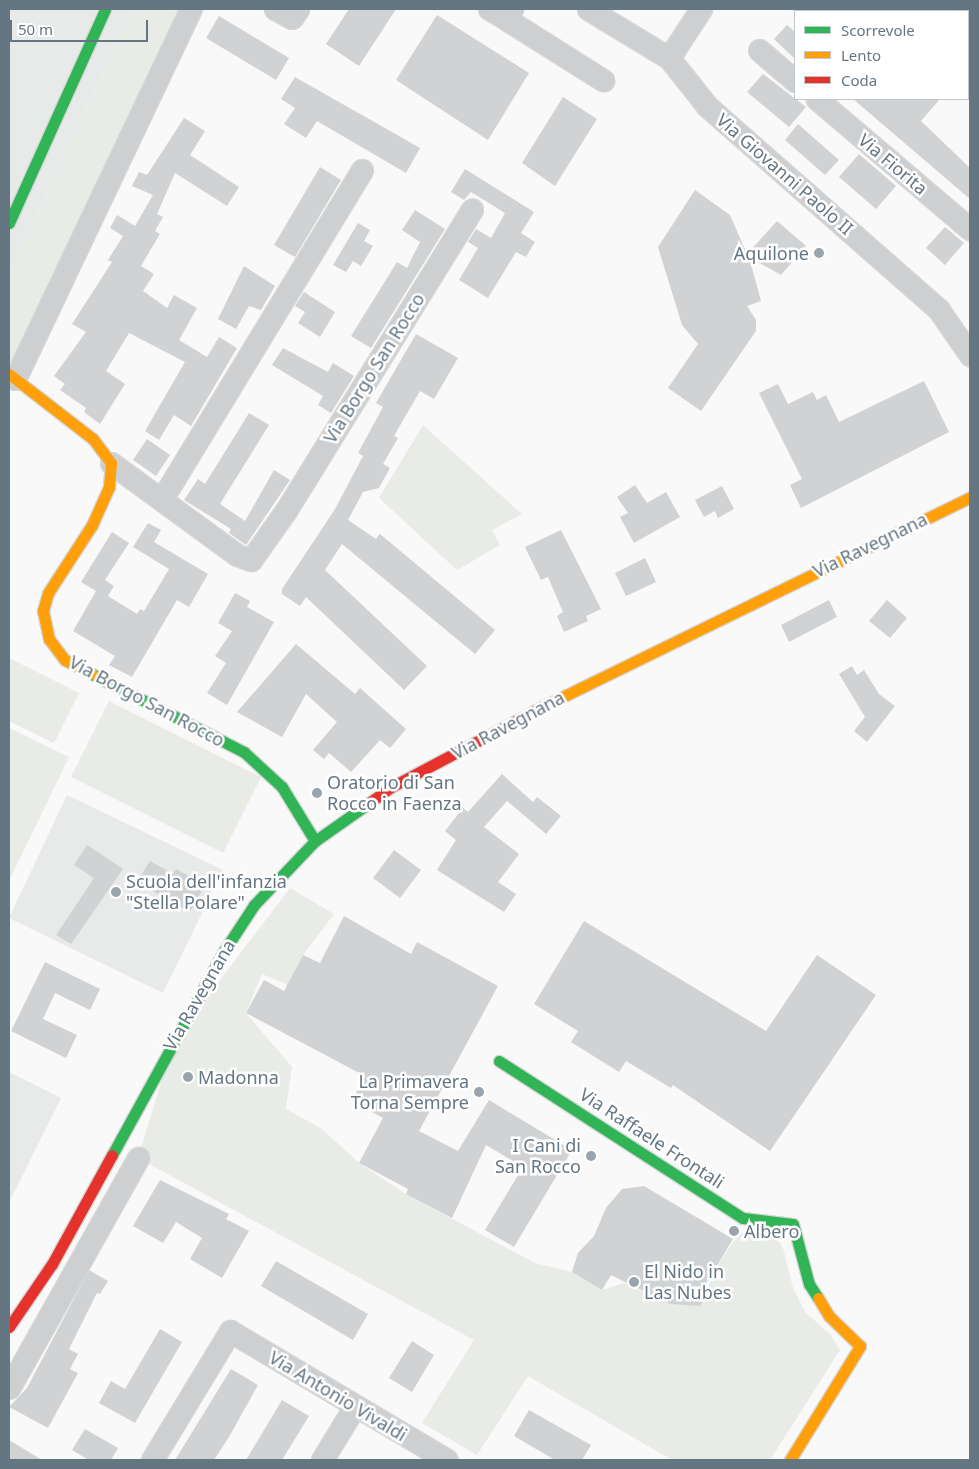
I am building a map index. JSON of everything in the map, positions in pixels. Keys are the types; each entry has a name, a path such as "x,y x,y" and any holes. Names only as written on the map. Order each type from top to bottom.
{"main road":[{"path":"9,223 105,9"},
{"name":"Via Borgo San Rocco","path":"12,376 93,439 111,462 109,487 92,525 48,593 43,611 48,640 66,660 244,752 282,787 315,840"},
{"name":"Via Ravegnana","path":"9,1327 52,1264 224,951 254,904 315,840 391,787 554,701 970,496"},
{"name":"Via Raffaele Frontali","path":"499,1061 743,1218 793,1224 809,1284 829,1316 860,1346 790,1460"},
{"name":"Via Ravegnana","path":"9,1336 30,1297"}],"street":[{"name":"Via Borgo San Rocco","path":"12,376 191,9"},
{"name":"Via Giovanni Paolo II","path":"588,9 669,58 707,106 939,310 970,355"},
{"path":"669,58 701,9"},
{"path":"502,12 603,80"},
{"path":"759,50 794,80"},
{"name":"Via Fiorita","path":"817,100 970,229"},
{"path":"162,499 362,170"},
{"name":"Via Borgo San Rocco","path":"111,462 237,555 251,560 256,555 472,209"},
{"path":"9,1388 138,1158"},
{"path":"52,1264 72,1275"},
{"name":"Via Antonio Vivaldi","path":"152,1460 230,1331 447,1460"},
{"path":"322,1460 355,1406"}],"shaded area":[{"path":"9,9 132,9 9,275"},
{"path":"132,9 183,9 17,362 9,362 9,275"},
{"path":"423,425 522,514 492,530 500,545 457,570 379,498"},
{"path":"9,658 79,693 54,743 9,721"},
{"path":"109,701 261,777 223,853 71,777"},
{"path":"9,728 69,757 9,881"},
{"name":"Scuola dell'infanzia \"Stella Polare\"","path":"67,795 223,870 163,993 9,918"},
{"path":"290,888 334,914 303,955 288,985 262,974 246,1013 292,1067 286,1109 322,1129 359,1163 406,1194 535,1263 572,1272 602,1290 624,1283 670,1304 700,1305 718,1265 739,1233 774,1234 783,1248 793,1288 806,1313 830,1334 840,1350 770,1460 672,1460 528,1376 477,1455 422,1423 474,1340 138,1158 165,1069 211,992"},
{"path":"9,1072 61,1098 9,1203"}],"building":[{"path":"349,9 396,9 359,66 326,44"},
{"path":"437,15 529,73 488,140 396,80"},
{"path":"219,16 289,58 276,80 206,38"},
{"path":"787,25 794,31 794,58 774,39"},
{"path":"763,74 794,98 794,100 806,107 789,127 747,92"},
{"path":"295,77 420,148 406,173 317,121 306,138 284,124 295,108 281,99"},
{"path":"563,97 597,119 555,186 522,163"},
{"path":"854,100 939,100 921,121 970,168 970,199"},
{"path":"184,118 205,131 190,155 239,187 227,206 175,173 157,214 163,217 155,231 160,234 141,266 154,274 143,291 167,308 174,295 197,308 179,340 207,357 219,337 237,348 191,426 174,415 159,440 145,431 185,362 129,333 106,371 125,384 100,424 84,412 86,408 60,390 65,384 54,376 86,332 72,324 112,262 108,260 123,236 110,228 117,215 135,226 153,195 132,186 139,172 147,175"},
{"path":"798,124 839,160 825,175 785,140"},
{"path":"859,154 896,186 876,209 839,177"},
{"path":"320,167 341,180 295,257 274,245"},
{"path":"465,169 534,212 521,233 535,242 526,257 516,252 488,298 459,280 478,248 468,242 476,229 491,238 505,213 471,192 464,200 451,192"},
{"path":"695,190 730,215 747,254 777,221 806,246 781,275 749,257 761,301 747,306 756,320 756,331 701,411 668,388 698,344 682,325 658,247"},
{"path":"415,210 445,229 371,348 351,336 397,262 407,268 420,242 402,230"},
{"path":"358,223 370,230 364,241 373,246 361,266 353,261 346,272 333,265"},
{"path":"945,227 964,243 945,265 926,248"},
{"path":"244,266 275,286 261,310 249,306 236,329 218,319"},
{"path":"304,292 335,312 320,337 298,323 305,312 295,306"},
{"path":"416,334 458,358 434,399 420,391 394,436 398,438 383,464 390,468 379,488 363,492 348,520 376,539 380,534 495,630 475,654 342,544 325,570 427,666 404,690 306,597 300,606 282,594 282,589 335,509 363,456 358,453 383,407 376,403"},
{"path":"283,348 328,372 333,363 354,376 331,413 318,405 323,396 272,365"},
{"path":"924,381 949,432 801,508 790,485 802,479 759,393 778,384 788,404 813,392 817,400 826,395 839,422"},
{"path":"249,413 269,425 220,504 245,521 274,470 290,480 246,545 229,533 231,529 184,500 198,479 205,484"},
{"path":"147,439 170,455 156,476 133,460"},
{"path":"635,485 647,503 666,492 680,517 634,543 620,517 628,513 617,497"},
{"path":"722,486 734,509 718,518 715,511 704,517 695,500"},
{"path":"148,523 161,530 154,542 208,574 189,607 177,600 132,677 109,665 115,656 73,631 96,591 81,582 112,532 129,543 105,580 114,586 108,596 137,614 140,609 144,611 169,569 133,547"},
{"path":"561,530 601,609 586,616 588,621 564,632 557,616 563,612 548,577 541,580 525,547"},
{"path":"645,558 656,582 626,596 615,573"},
{"path":"235,593 250,601 247,607 274,622 227,705 207,693 226,663 215,656 232,631 218,623"},
{"path":"829,600 837,617 789,642 781,625"},
{"path":"887,600 907,618 890,638 869,621"},
{"path":"296,644 355,694 360,688 406,729 390,748 380,740 351,772 329,753 324,759 313,750 337,722 306,694 282,737 237,712"},
{"path":"852,666 857,675 864,670 879,694 895,706 867,742 854,731 865,717 839,674"},
{"path":"502,774 533,802 537,797 561,816 546,834 507,801 484,827 519,854 498,882 516,894 504,912 437,870 456,840 445,831 463,808 468,812"},
{"path":"87,845 123,869 71,944 56,935 94,878 74,865"},
{"path":"394,850 421,870 400,898 373,878"},
{"path":"150,861 173,874 176,869 205,885 190,912 137,882"},
{"path":"344,916 411,954 417,942 498,986 419,1131 458,1151 489,1100 572,1150 514,1247 485,1230 523,1167 486,1145 452,1218 406,1194 408,1189 359,1163 383,1118 352,1101 365,1076 246,1013 264,980 284,991 303,955 320,963"},
{"path":"584,921 766,1031 817,955 876,995 770,1151 673,1085 671,1088 626,1061 619,1072 571,1042 578,1031 534,1004"},
{"path":"45,962 100,989 90,1010 55,993 43,1019 77,1035 66,1058 11,1031"},
{"path":"160,1180 229,1214 226,1219 249,1231 222,1278 190,1259 202,1238 176,1222 163,1243 133,1226"},
{"path":"644,1186 733,1239 703,1289 708,1292 700,1306 670,1304 611,1275 602,1290 572,1272 578,1253 594,1236 606,1208 622,1189"},
{"path":"276,1261 368,1314 353,1340 261,1286"},
{"path":"89,1270 108,1281 100,1294 97,1293 69,1349 78,1354 70,1369 78,1373 48,1428 9,1407 27,1388"},
{"path":"160,1329 182,1342 135,1423 99,1403 111,1381 125,1389"},
{"path":"412,1341 434,1355 412,1392 389,1378"},
{"path":"231,1369 258,1385 229,1437 214,1460 175,1460"},
{"path":"282,1400 309,1416 282,1460 246,1460"},
{"path":"529,1410 591,1445 582,1460 555,1460 514,1436"},
{"path":"85,1429 118,1448 111,1460 89,1460 72,1450"},
{"path":"9,1440 42,1460 9,1460"}],"traffic: fast":[{"path":"9,223 105,9"},
{"path":"92,674 244,752 282,787 315,841"},
{"path":"112,1155 224,951 254,905 315,841 369,803"},
{"path":"499,1061 743,1218 793,1224 809,1284 818,1298"}],"traffic: slow":[{"path":"9,374 93,439 111,463 109,487 92,525 48,593 43,611 49,639 65,660 92,674"},
{"path":"544,706 970,497"},
{"path":"790,1460 860,1346 829,1316 818,1298"}],"traffic: jam":[{"path":"369,803 391,787 544,706"},
{"path":"9,1327 52,1264 112,1155"}],"place":[{"name":"Aquilone","path":"819,253"},
{"name":"Oratorio di San Rocco in Faenza","path":"317,793"},
{"name":"Scuola dell'infanzia \"Stella Polare\"","path":"116,892"},
{"name":"Madonna","path":"188,1077"},
{"name":"La Primavera Torna Sempre","path":"479,1092"},
{"name":"I Cani di San Rocco","path":"591,1156"},
{"name":"Albero","path":"734,1231"},
{"name":"El Nido in Las Nubes","path":"634,1282"}]}
